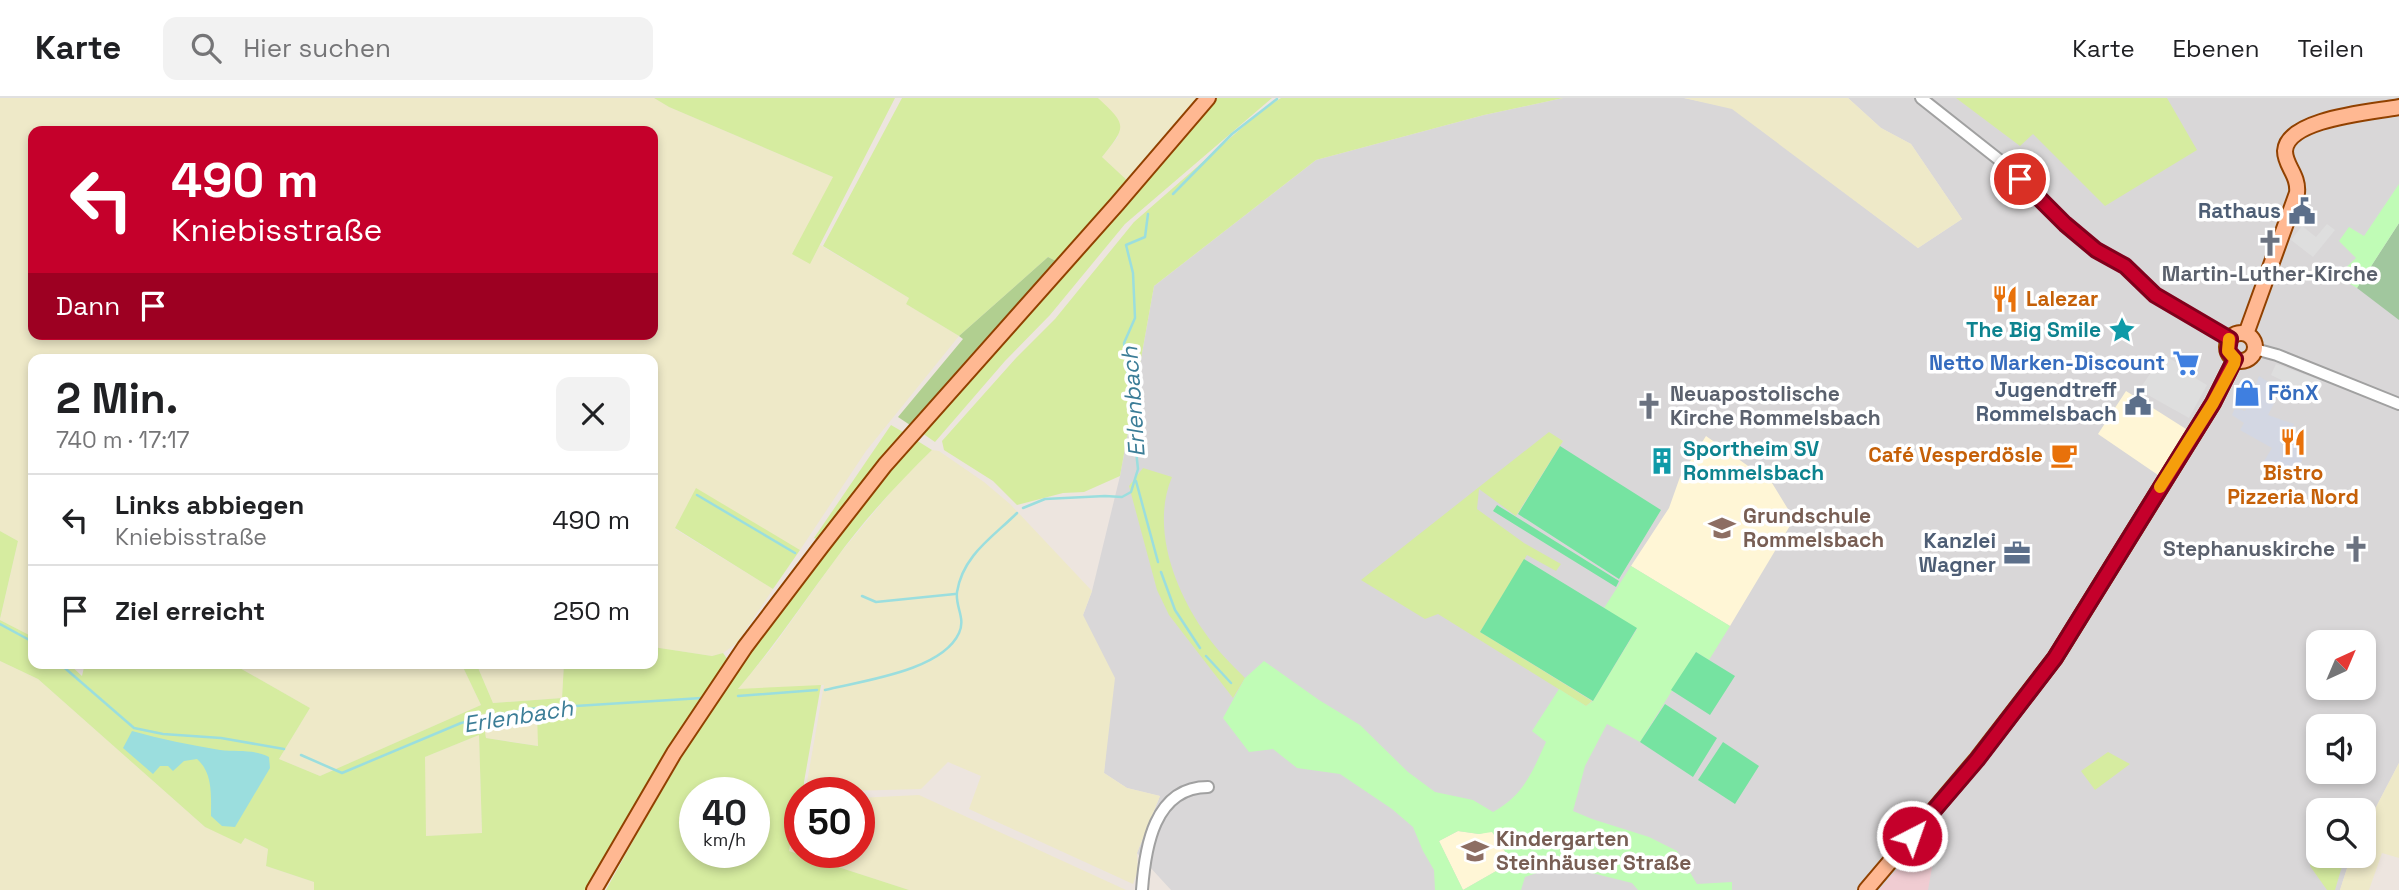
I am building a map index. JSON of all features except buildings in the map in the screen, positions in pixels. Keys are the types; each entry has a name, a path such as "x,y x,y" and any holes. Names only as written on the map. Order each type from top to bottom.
{"main road":[{"path":"594,890 681,742 744,647 821,547 885,465 1208,98"},
{"path":"2246,334 2297,193 2296,179 2287,159 2286,149 2290,141 2298,133 2322,122 2399,107"},
{"path":"2237,334 2246,334 2253,340 2255,349 2249,358 2242,361 2235,359 2228,351 2230,339 2237,334"},
{"path":"1866,890 1977,760 2055,658 2213,403 2235,359"}],"street":[{"path":"1921,98 2001,162 2089,244 2120,262 2162,300 2230,339"},
{"path":"2255,349 2277,355 2399,404"},
{"path":"1142,890 1147,850 1165,808 1180,792 1208,787"}],"shaded area":[{"path":"0,98 654,98 669,107 833,177 810,263 820,245 909,298 906,304 959,336 866,451 800,550 696,489 675,529 773,589 737,643 723,653 712,656 658,648 658,354 28,354 28,634 0,620 18,541 0,531"},
{"path":"1098,98 1199,98 1130,183 1102,157 1118,137"},
{"path":"1563,98 1684,98 1732,108 1918,248 1962,219 1911,144 1881,128 1848,98 2399,98 2399,763 2376,807 2376,798 2306,798 2306,868 2347,868 2340,890 1171,890 1137,853 1160,796 1127,788 1104,773 1108,727 1083,615 1092,591 1120,476 1154,286 1316,160 1484,115"},
{"path":"1684,98 1848,98 1881,128 1911,144 1962,219 1918,248 1732,109"},
{"path":"2327,224 2335,230 2313,257 2291,240 2302,226 2316,237"},
{"path":"2163,355 2197,374 2195,378 2207,385 2189,418 2139,390"},
{"path":"2276,364 2320,380 2314,396 2271,375"},
{"path":"2259,376 2268,382 2266,387 2279,393 2268,415 2294,424 2289,441 2304,454 2300,466 2295,465 2292,477 2261,466 2272,448 2240,430 2244,423 2232,415 2235,408 2245,411"},
{"path":"2126,391 2186,429 2158,475 2098,434"},
{"name":"Grundschule Rommelsbach","path":"1706,436 1772,483 1794,519 1730,626 1631,566 1669,508 1680,477"},
{"path":"932,450 939,451 1010,504 1092,591 1083,615 1115,678 1104,773 1127,788 1160,796 1137,853 1138,870 1133,884 969,809 981,776 948,762 921,789 875,790 875,777 808,777 824,685 737,690 773,647 837,557 900,481"},
{"path":"0,661 38,679 205,827 242,843 245,838 268,849 266,866 314,882 314,890 0,890"},
{"path":"242,669 464,669 481,705 320,776 279,759 310,708"},
{"path":"479,669 564,669 562,698 493,703"},
{"path":"538,711 539,746 486,738 482,714"},
{"path":"479,735 482,834 425,836 425,757"},
{"path":"2399,763 2399,858 2382,853 2369,890 2340,890 2347,868 2376,868 2376,807"},
{"path":"919,795 1126,890 909,890 841,868 875,868 875,797"},
{"name":"Kindergarten Steinhäuser Straße","path":"1458,831 1479,834 1492,831 1512,862 1463,890 1439,841"},
{"path":"1927,841 1936,845 1928,890 1879,890 1917,846"}],"green space":[{"path":"654,98 895,98 810,264 792,254 833,177 669,107"},
{"path":"902,98 1098,98 1119,120 1116,139 1102,157 1130,183 1056,261 1048,257 959,336 906,304 909,298 823,246"},
{"path":"1217,98 1272,98 1125,224 1050,315 1005,361 935,442 922,433"},
{"path":"1281,98 1563,98 1484,115 1316,160 1154,286 1120,476 1084,492 1063,493 1017,505 993,481 944,450 942,441 1016,358 1055,319 1134,222 1260,112"},
{"path":"1956,98 2167,98 2197,150 2105,206 2033,134 2020,146"},
{"path":"2399,184 2399,223 2357,288 2337,276 2356,258 2339,241 2349,227 2364,236"},
{"path":"2399,223 2399,320 2357,288"},
{"path":"1048,257 1056,261 910,425 898,417 963,339 959,336"},
{"path":"891,425 903,432 818,540 814,538"},
{"path":"1549,432 1563,441 1516,516 1479,489 1477,509 1524,543 1561,564 1556,571 1527,555 1480,632 1592,701 1586,706 1438,614 1425,619 1361,580"},
{"path":"916,440 932,450 857,531 738,689 821,685 805,777 784,777 784,868 841,868 909,890 606,890 711,711 768,625"},
{"path":"1560,446 1661,510 1619,579 1518,514"},
{"path":"1143,468 1172,477 1164,516 1169,556 1192,613 1213,643 1245,678 1233,698 1169,615 1157,590 1129,486"},
{"path":"696,488 800,550 773,589 675,528"},
{"path":"1497,505 1619,581 1616,587 1493,511"},
{"path":"0,531 18,541 0,619"},
{"path":"1524,559 1637,628 1593,701 1480,632"},
{"path":"1631,566 1730,626 1709,660 1696,652 1640,742 1607,724 1585,766 1573,811 1649,837 1677,851 1697,884 1732,882 1732,890 1638,890 1632,883 1560,865 1525,877 1521,890 1463,890 1435,890 1434,870 1413,827 1392,809 1340,774 1297,768 1273,749 1249,752 1223,718 1245,678 1264,661 1360,725 1408,772 1435,792 1473,800 1493,812 1520,790 1531,773 1546,742 1532,731 1559,689 1586,706 1593,701 1637,629 1604,608","holes":["1458,831 1479,834 1492,832 1512,862 1463,890 1439,841"]},
{"path":"0,620 28,634 28,669 74,669 82,676 84,669 242,669 310,708 279,759 320,776 481,705 464,669 479,669 493,703 562,698 564,669 658,669 658,648 712,656 723,653 728,660 689,717 586,890 314,890 314,882 266,866 268,849 245,838 241,844 205,827 38,679 0,661","holes":["537,711 538,746 486,738 482,714","479,735 482,833 426,836 425,757"]},
{"path":"1696,652 1735,676 1710,715 1671,690"},
{"path":"1665,704 1717,738 1693,777 1640,742"},
{"path":"1723,742 1759,766 1735,804 1698,780"},
{"path":"2108,752 2130,764 2095,790 2081,771"},
{"path":"2311,868 2341,868 2335,890 2327,890"}],"water":[{"path":"132,731 220,750 257,753 269,757 270,768 235,827 222,826 211,816 208,778 197,759 184,761 173,771 168,766 160,766 153,774 123,748"}],"waterway":[{"name":"Erlenbach","path":"1173,194 1232,134 1277,99"},
{"name":"Erlenbach","path":"1023,508 1045,499 1122,497 1131,492 1138,469 1124,343 1135,318 1133,273 1126,245 1145,237 1148,214"},
{"path":"1136,481 1158,562"},
{"path":"697,495 795,553"},
{"name":"Erlenbach","path":"825,690 879,678 919,665 950,646 961,628 957,592 966,567 980,548 1017,513"},
{"path":"1161,572 1175,610 1200,648"},
{"path":"862,596 876,602 955,594"},
{"name":"Erlenbach","path":"0,624 28,639"},
{"path":"1206,656 1231,683"},
{"name":"Erlenbach","path":"66,669 134,728 163,734 221,738 284,749"},
{"name":"Erlenbach","path":"738,696 817,690"},
{"name":"Erlenbach","path":"301,755 342,773 461,723 528,709 702,698"}],"slow traffic":[{"path":"2160,487 2213,403 2234,364 2235,359 2228,351 2229,339"}],"place":[{"name":"Rathaus","path":"2302,211"},
{"name":"Martin-Luther-Kirche","path":"2270,243"},
{"name":"Lalezar","path":"2005,299"},
{"name":"The Big Smile","path":"2122,330"},
{"name":"Netto Marken-Discount","path":"2186,363"},
{"name":"FönX","path":"2247,393"},
{"name":"Jugendtreff Rommelsbach","path":"2138,402"},
{"name":"Neuapostolische Kirche Rommelsbach","path":"1649,406"},
{"name":"Bistro Pizzeria Nord","path":"2293,442"},
{"name":"Café Vesperdösle","path":"2064,455"},
{"name":"Sportheim SV Rommelsbach","path":"1662,461"},
{"name":"Grundschule Rommelsbach","path":"1722,528"},
{"name":"Stephanuskirche","path":"2356,549"},
{"name":"Kanzlei Wagner","path":"2017,553"},
{"name":"Kindergarten Steinhäuser Straße","path":"1475,851"}],"route":[{"path":"1912,836 1977,760 2055,658 2213,403 2235,359 2228,351 2227,344 2230,339 2155,295 2125,266 2096,250 2065,224 2020,179"}]}
